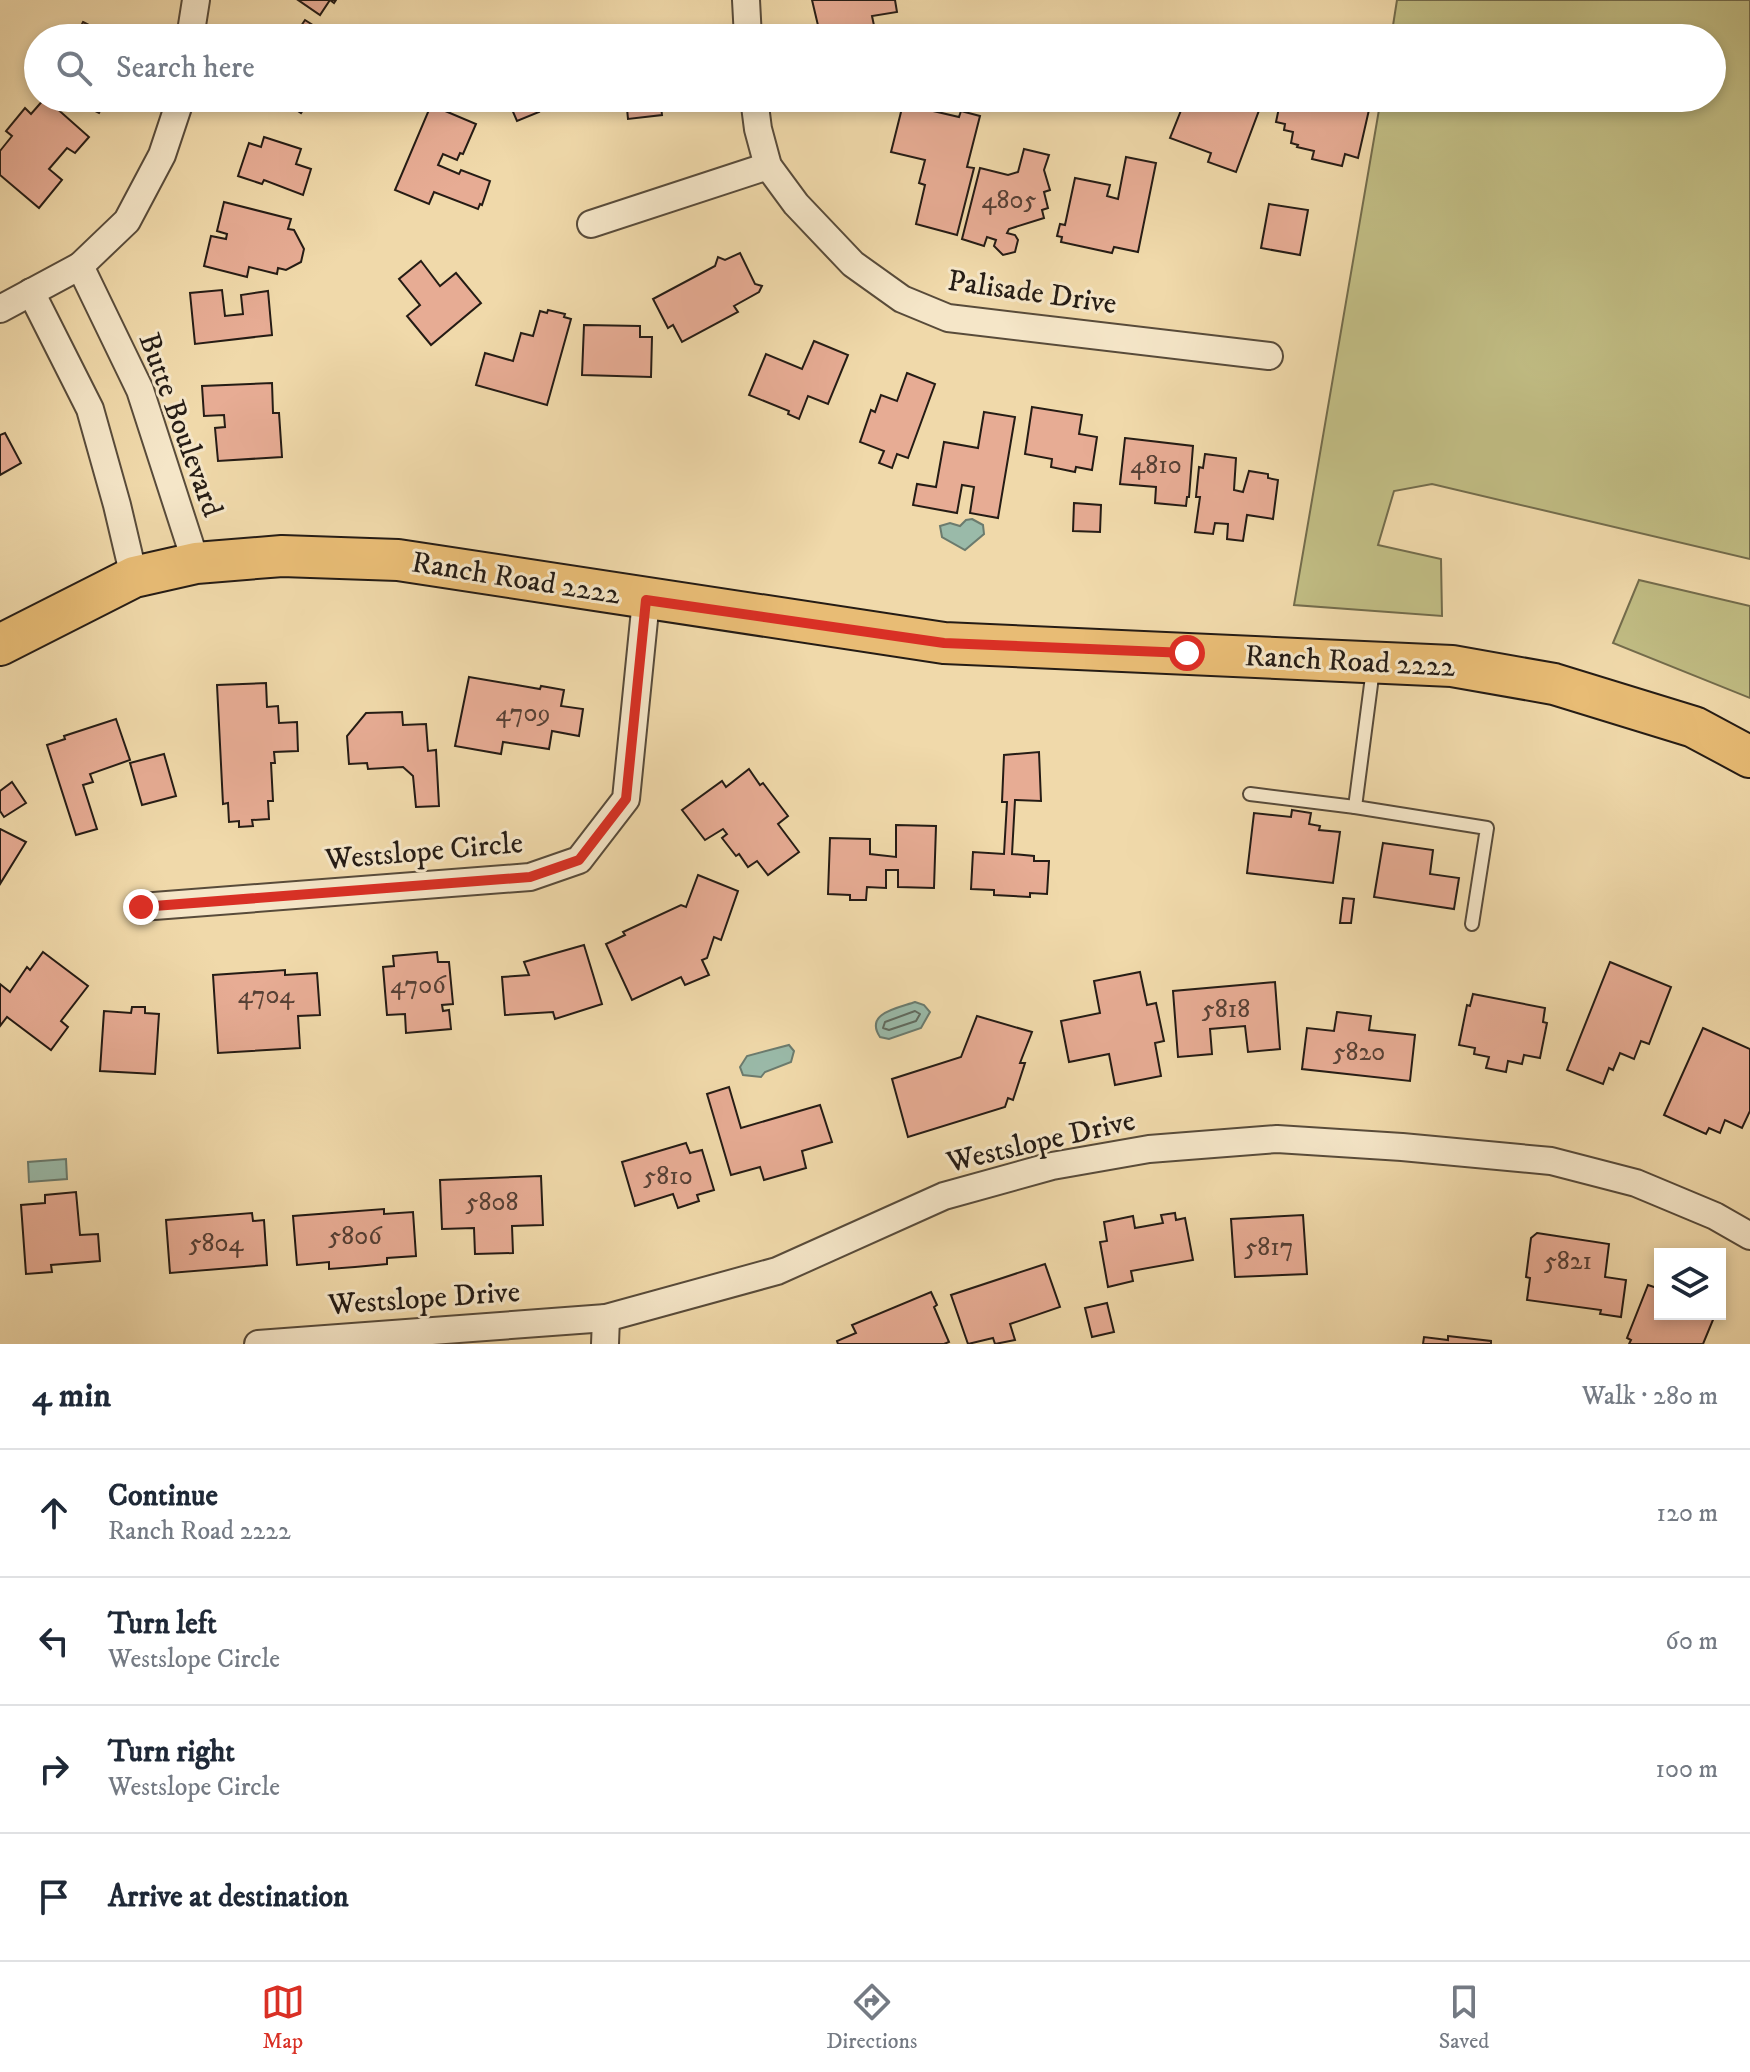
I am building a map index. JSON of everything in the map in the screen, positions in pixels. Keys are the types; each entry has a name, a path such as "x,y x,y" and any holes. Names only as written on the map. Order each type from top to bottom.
{"main road":[{"name":"Ranch Road 2222","path":"0,645 134,577 196,563 282,556 398,560 944,643 1452,666 1554,684 1694,727 1750,757"}],"street":[{"path":"192,24 196,0"},
{"path":"746,0 747,24"},
{"path":"0,309 80,266 127,221 162,155 176,112"},
{"name":"Palisade Drive","path":"756,112 768,166 796,204 853,264 902,299 948,318 1269,356"},
{"path":"591,224 768,166"},
{"name":"Butte Boulevard","path":"80,266 140,390 196,563"},
{"path":"31,292 90,409 134,577"},
{"name":"Westslope Circle","path":"141,907 530,877 579,860 626,799 646,600"},
{"name":"Westslope Drive","path":"258,1344 606,1331 777,1271 944,1196 1052,1166 1149,1149 1263,1140 1402,1147 1551,1161 1636,1183 1715,1216 1750,1236"}],"lane":[{"path":"1355,807 1374,662"},
{"path":"1250,794 1487,828 1472,924"}],"shaded area":[{"path":"1397,0 1750,0 1750,559 1432,484 1394,491 1378,545 1441,559 1442,616 1294,605 1379,112 1726,112 1726,24 1393,24"},
{"path":"1639,580 1750,606 1750,698 1613,643"}],"water":[{"path":"972,519 983,525 984,534 965,550 942,537 940,526 950,523 960,526"},
{"path":"915,1002 924,1005 930,1012 921,1028 889,1039 880,1037 876,1022 880,1017 892,1009"},
{"path":"789,1045 794,1051 791,1062 765,1072 761,1077 743,1075 740,1067 747,1056"},
{"path":"66,1159 67,1179 29,1182 28,1162"}],"building":[{"path":"298,0 330,0 320,15"},
{"path":"812,0 895,0 897,12 872,16 874,24 818,24"},
{"path":"24,109 31,114 61,112 89,137 75,153 67,148 49,169 62,180 39,208 0,175 0,151 12,136 6,131"},
{"path":"428,112 448,112 476,124 463,154 460,153 457,160 443,154 438,165 459,174 461,170 490,181 478,209 434,192 429,204 395,190"},
{"path":"513,112 539,112 517,121"},
{"path":"627,112 662,112 662,115 628,119"},
{"path":"901,112 937,112 959,117 961,112 965,112 980,116 967,167 974,168 957,235 916,224 925,185 919,183 925,160 891,152"},
{"path":"1180,112 1258,112 1236,172 1208,162 1211,153 1170,138"},
{"path":"1278,112 1368,112 1358,158 1345,154 1342,166 1312,159 1314,151 1291,143 1293,132 1284,130 1285,124 1276,122"},
{"path":"264,137 301,149 296,164 311,169 303,195 264,180 262,184 238,176 249,143 261,147"},
{"path":"1024,149 1049,155 1044,170 1050,190 1044,192 1048,208 1042,210 1044,218 1009,229 1007,233 1015,235 1018,240 1015,252 1003,255 994,246 996,240 987,237 984,246 962,239 980,168 1008,175 1018,172"},
{"path":"1126,157 1156,163 1138,252 1114,247 1112,253 1061,242 1062,237 1057,236 1060,224 1065,225 1075,178 1110,185 1107,196 1118,199"},
{"path":"224,202 291,219 288,229 294,230 304,249 301,262 286,270 278,268 277,274 249,267 247,277 204,266 211,236 226,239 227,234 217,231"},
{"path":"1269,204 1308,210 1300,255 1261,248"},
{"path":"740,253 755,284 762,286 759,292 734,306 738,312 682,342 673,325 668,328 653,299 715,266 718,257 725,260"},
{"path":"421,261 440,286 456,273 481,303 431,345 407,316 420,305 399,279"},
{"path":"222,290 225,316 243,314 241,295 268,291 272,335 195,344 190,293"},
{"path":"548,310 565,314 564,317 571,319 547,405 476,385 485,353 513,361 521,333 533,336 540,311 547,313"},
{"path":"584,325 640,326 640,337 652,337 651,377 582,375"},
{"path":"814,341 848,355 828,404 808,396 799,419 788,414 789,411 749,395 766,354 802,369"},
{"path":"907,373 935,384 908,458 897,454 892,468 879,463 884,451 860,442 871,410 875,412 881,395 897,401"},
{"path":"272,383 273,413 279,413 282,457 218,461 215,428 225,427 224,415 204,416 202,386"},
{"path":"1032,407 1082,415 1079,434 1097,437 1092,470 1076,467 1075,472 1051,467 1052,459 1025,454"},
{"path":"984,412 1015,417 998,518 970,513 974,487 962,485 957,513 913,505 917,484 936,487 944,442 978,448"},
{"path":"5,433 21,463 0,475 0,435"},
{"path":"1125,438 1193,446 1186,506 1155,503 1156,487 1120,484"},
{"path":"1205,454 1236,458 1234,490 1243,492 1249,471 1268,474 1268,478 1278,480 1273,519 1247,515 1243,541 1227,539 1228,524 1215,523 1213,534 1195,532 1200,497 1196,497 1199,467 1203,468"},
{"path":"1074,503 1101,505 1100,532 1073,531"},
{"path":"469,677 564,690 561,706 583,709 579,736 552,731 549,749 503,742 501,754 455,746"},
{"path":"266,683 267,707 278,706 279,723 297,722 298,751 274,752 275,763 271,763 273,801 268,801 269,819 252,820 253,826 239,827 239,821 229,822 228,803 223,804 217,685"},
{"path":"402,712 403,725 426,724 428,751 436,750 439,806 416,807 413,776 403,767 368,769 367,763 349,764 347,736 366,713"},
{"path":"116,719 130,760 90,774 93,782 83,785 97,829 76,835 47,745 65,739 64,736"},
{"path":"1039,752 1041,801 1015,800 1012,854 1034,856 1034,861 1049,861 1047,894 1030,893 1030,897 994,895 994,890 971,889 973,852 1004,854 1007,802 1002,802 1004,755"},
{"path":"164,754 176,796 142,805 130,763"},
{"path":"749,769 788,816 778,824 799,852 768,875 757,861 748,867 739,854 736,856 722,838 727,834 723,829 705,840 682,810 722,781 726,787"},
{"path":"12,782 26,803 4,817 0,811 0,791"},
{"path":"1292,810 1311,813 1309,824 1320,826 1319,830 1340,832 1333,883 1247,873 1254,813 1291,817"},
{"path":"896,825 936,826 934,888 898,887 898,870 886,870 886,888 867,887 866,900 850,900 850,895 828,894 830,838 870,839 870,854 896,857"},
{"path":"0,829 26,842 0,884"},
{"path":"1383,843 1433,850 1430,874 1459,878 1454,909 1374,897"},
{"path":"698,875 738,891 721,940 714,937 707,958 702,960 709,975 685,985 681,977 632,1000 606,944 625,935 623,932 681,905 686,907"},
{"path":"1343,898 1354,899 1351,923 1340,923"},
{"path":"584,945 602,1004 555,1019 553,1012 505,1015 502,977 529,975 524,962"},
{"path":"43,952 88,986 61,1021 68,1027 51,1050 7,1017 0,1026 0,984 10,992 27,967 30,970"},
{"path":"437,952 438,962 449,962 453,1004 442,1005 443,1011 449,1010 451,1029 406,1033 405,1014 387,1015 383,967 394,966 393,956"},
{"path":"1610,962 1671,987 1649,1044 1641,1041 1634,1059 1620,1053 1613,1070 1609,1068 1603,1084 1567,1070"},
{"path":"285,970 285,975 317,973 320,1015 298,1016 300,1048 218,1053 213,975"},
{"path":"1140,972 1147,1005 1156,1003 1164,1041 1155,1043 1161,1076 1115,1085 1109,1054 1069,1062 1061,1021 1100,1013 1094,981"},
{"path":"1275,982 1280,1049 1248,1052 1245,1026 1210,1029 1212,1054 1178,1057 1173,991"},
{"path":"1473,994 1545,1008 1543,1022 1547,1023 1540,1058 1524,1055 1522,1064 1508,1061 1506,1072 1486,1068 1489,1057 1474,1054 1475,1048 1459,1045 1467,1005 1470,1006"},
{"path":"132,1007 145,1007 145,1013 159,1014 155,1074 100,1071 104,1011 131,1013"},
{"path":"1337,1012 1371,1016 1369,1030 1415,1035 1410,1081 1302,1069 1307,1028 1334,1031"},
{"path":"977,1016 1032,1032 1020,1063 1025,1063 1013,1100 1008,1098 1005,1107 908,1137 892,1079 961,1057"},
{"path":"1703,1028 1750,1049 1750,1111 1742,1128 1725,1120 1720,1133 1709,1128 1706,1134 1664,1115"},
{"path":"729,1087 741,1128 820,1105 832,1142 802,1151 806,1168 764,1180 760,1167 731,1175 707,1094"},
{"path":"686,1143 690,1153 702,1150 714,1190 697,1195 699,1201 678,1208 673,1194 635,1206 622,1162"},
{"path":"541,1176 543,1225 512,1226 513,1253 475,1254 474,1228 442,1229 440,1180"},
{"path":"76,1192 80,1235 98,1234 100,1261 51,1265 52,1272 26,1274 21,1205 45,1203 45,1195"},
{"path":"384,1209 384,1214 413,1212 416,1256 387,1258 387,1264 329,1269 329,1262 297,1265 293,1216"},
{"path":"252,1213 253,1221 264,1220 267,1265 170,1273 166,1220"},
{"path":"1175,1213 1176,1220 1185,1218 1193,1260 1131,1271 1133,1281 1108,1287 1100,1242 1107,1241 1104,1222 1133,1216 1135,1228 1163,1223 1161,1215"},
{"path":"1303,1215 1307,1274 1235,1277 1231,1219"},
{"path":"1537,1233 1609,1244 1605,1277 1626,1280 1621,1317 1600,1314 1601,1310 1527,1300 1530,1278 1526,1277 1531,1238"},
{"path":"1045,1264 1060,1307 1010,1324 1015,1340 995,1344 993,1338 968,1344 951,1295"},
{"path":"1648,1285 1654,1287 1654,1320 1713,1320 1703,1344 1629,1344 1631,1340 1627,1338"},
{"path":"931,1292 949,1342 838,1344 837,1341 856,1333 852,1325"},
{"path":"1107,1303 1114,1332 1092,1337 1085,1308"},
{"path":"1448,1336 1491,1341 1491,1344 1423,1344 1424,1337 1448,1340"}],"route":[{"path":"141,907 530,877 579,860 626,799 646,600 944,643 1187,653"}]}
